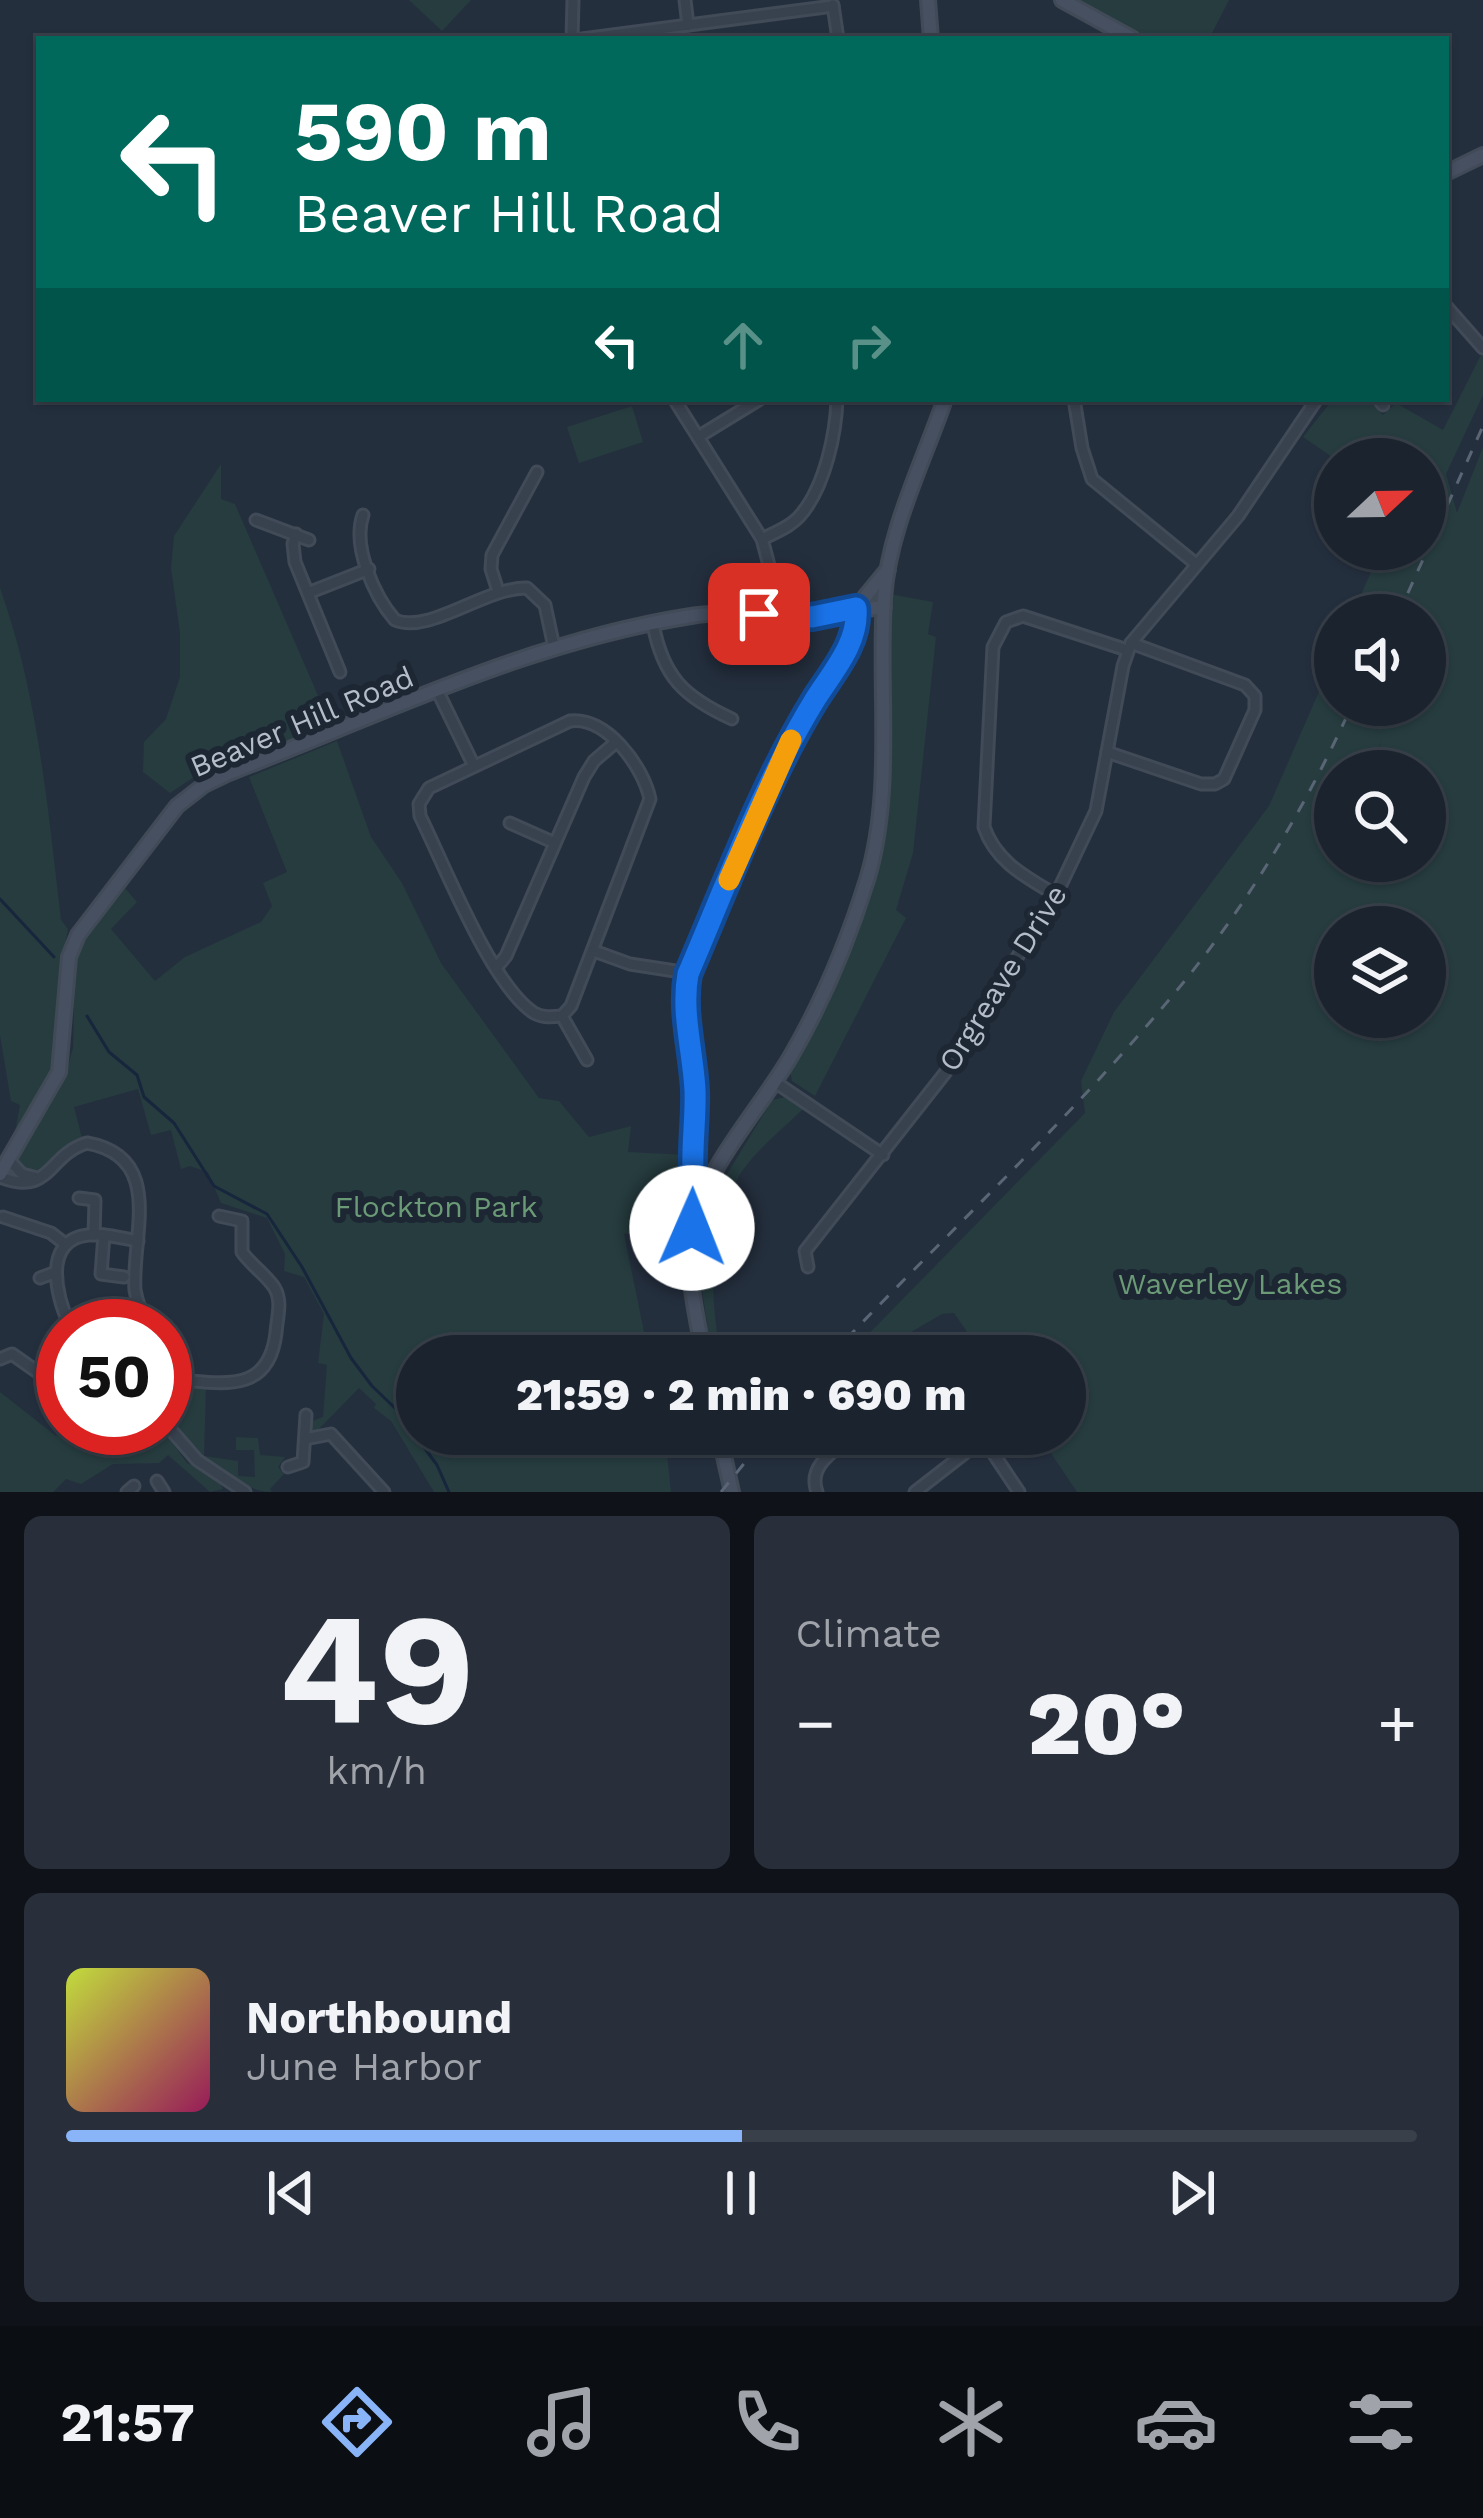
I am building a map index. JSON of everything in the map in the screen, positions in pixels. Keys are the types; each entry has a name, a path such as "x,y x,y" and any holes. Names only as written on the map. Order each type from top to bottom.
{"main road":[{"path":"925,0 931,36"},
{"path":"1062,0 1128,36"},
{"path":"1449,172 1483,155"},
{"path":"702,1335 691,1245 694,1218 810,1020 842,950 874,857 889,568 944,402"},
{"path":"859,605 889,568"},
{"name":"Beaver Hill Road","path":"0,1176 59,1072 69,957 78,934 177,806 204,785 554,647 706,614 812,617 884,601"},
{"path":"724,1455 732,1492"}],"street":[{"path":"572,36 573,0"},
{"path":"685,0 688,25"},
{"path":"759,0 762,15"},
{"path":"649,35 833,3 838,36"},
{"path":"1449,309 1483,348"},
{"path":"676,402 762,539 770,569 772,615"},
{"path":"698,437 755,402"},
{"path":"762,539 796,520 809,502 833,436 837,402"},
{"path":"1075,402 1085,464 1092,478 1196,564"},
{"path":"1129,646 1252,497 1315,402"},
{"path":"498,591 492,555 537,472"},
{"path":"362,514 358,536 390,615 408,625 498,591 527,589 541,597 554,647"},
{"path":"256,520 310,539"},
{"path":"296,534 293,552 340,672"},
{"path":"308,592 369,569"},
{"path":"704,1194 693,1166 696,1116 685,1009 688,974 779,764 851,640 859,605"},
{"path":"1056,895 1010,866 993,847 984,827 993,647 1006,622 1023,616 1129,646 1245,685 1255,696 1255,710 1224,779 1215,784 1201,784 1107,752"},
{"path":"653,624 660,657 670,673 695,700 732,719"},
{"name":"Orgreave Drive","path":"808,1267 805,1251 965,1043 1056,895 1090,829 1129,646"},
{"path":"437,690 474,766"},
{"path":"578,720 598,724 615,743 644,781 650,799 571,1006 562,1016 548,1017 533,1012 496,968 419,810 429,788 578,720"},
{"path":"496,968 506,956 588,768 615,743"},
{"path":"510,823 555,843"},
{"path":"594,951 631,964 688,974"},
{"path":"562,1016 587,1060"},
{"path":"775,1082 883,1155"},
{"path":"0,1176 21,1183 42,1178 81,1144 92,1143 126,1164 136,1182 137,1299"},
{"path":"9,1160 22,1174 42,1178"},
{"path":"79,1198 95,1201 101,1274 124,1276"},
{"path":"192,1379 249,1380 263,1372 271,1359 279,1304 276,1292 242,1252 242,1221 219,1216"},
{"path":"3,1217 23,1219 65,1244"},
{"path":"65,1244 99,1235 138,1240"},
{"path":"59,1299 56,1272 65,1244"},
{"path":"40,1279 56,1272"},
{"path":"0,1359 12,1354 36,1371"},
{"path":"288,1467 303,1462 305,1415"},
{"path":"305,1439 331,1434 384,1492"},
{"path":"190,1455 229,1488 245,1492"},
{"path":"817,1492 814,1471 831,1455"},
{"path":"915,1492 959,1455"},
{"path":"995,1455 1019,1492"},
{"path":"157,1480 164,1492"}],"green space":[{"path":"409,0 471,0 442,31"},
{"path":"1080,0 1229,0 1211,36 1143,36"},
{"name":"Waverley Lakes","path":"1483,351 1483,395 1446,474 1446,438 1314,438 1314,445 1303,437 1331,402 1369,402 1383,415 1396,403 1443,430"},
{"path":"632,406 643,442 579,463 567,427"},
{"name":"Waverley Lakes","path":"1483,447 1483,1492 1077,1492 1052,1455 1086,1455 1086,1335 969,1335 954,1313 942,1314 906,1335 868,1335 1085,1113 1081,1081 1114,1012 1269,806 1314,703 1314,726 1446,726 1446,594 1361,594 1372,570 1446,570 1446,474 1457,513"},
{"path":"221,464 221,499 235,504 323,707 353,719 200,782 197,775 170,793 143,772 144,742 166,719 180,677 180,633 171,568 174,536"},
{"path":"0,588 33,710 61,920 68,929 59,979 55,1068 15,1132 20,1105 11,1101 0,1035"},
{"path":"890,594 933,602 928,634 936,637 913,853 896,910 906,918 815,1096 792,1081 790,1071 842,967 880,861"},
{"name":"Flockton Park","path":"337,741 371,837 402,883 441,963 539,1098 559,1101 589,1137 631,1126 628,1152 688,1155 686,1180 694,1191 678,1228 624,1234 645,1335 396,1335 396,1429 359,1388 316,1432 311,1431 310,1422 323,1417 327,1365 318,1363 324,1314 304,1277 284,1271 285,1254 267,1218 221,1203 208,1172 190,1166 181,1169 171,1130 151,1135 138,1089 74,1107 82,1138 32,1173 24,1173 19,1166 19,1150 67,1069 73,1048 75,959 83,939 125,888 137,902 111,929 155,981 185,957 261,922 272,906 263,883 287,872 249,777"},
{"path":"785,1097 804,1108 759,1150 728,1198 714,1261 718,1335 709,1335 697,1258 702,1215 772,1100"},
{"path":"192,1385 206,1385 204,1456 238,1461 238,1476 255,1477 254,1450 236,1450 236,1437 258,1438 260,1455 285,1457 278,1467 284,1474 272,1492 245,1485 192,1449"},
{"path":"0,1392 36,1420 36,1455 168,1455 159,1463 113,1464 81,1484 66,1479 53,1492 0,1492"},
{"path":"168,1455 181,1455 218,1479 223,1489 210,1492"},
{"path":"412,1455 667,1455 671,1492 434,1492"}],"waterway":[{"path":"0,899 54,957"},
{"path":"87,1016 109,1052 137,1075 144,1097 174,1123 214,1186 267,1214 351,1358 437,1465 449,1492"}],"railway":[{"path":"1407,594 1483,426"},
{"path":"851,1335 1058,1123 1187,978 1278,846 1342,726"},
{"path":"721,1492 751,1455"}],"slow traffic":[{"path":"729,880 791,740"}],"route":[{"path":"692,1228 704,1194 693,1166 696,1116 685,1009 688,974 779,764 845,653 857,620 856,608 812,617 759,614"}]}
